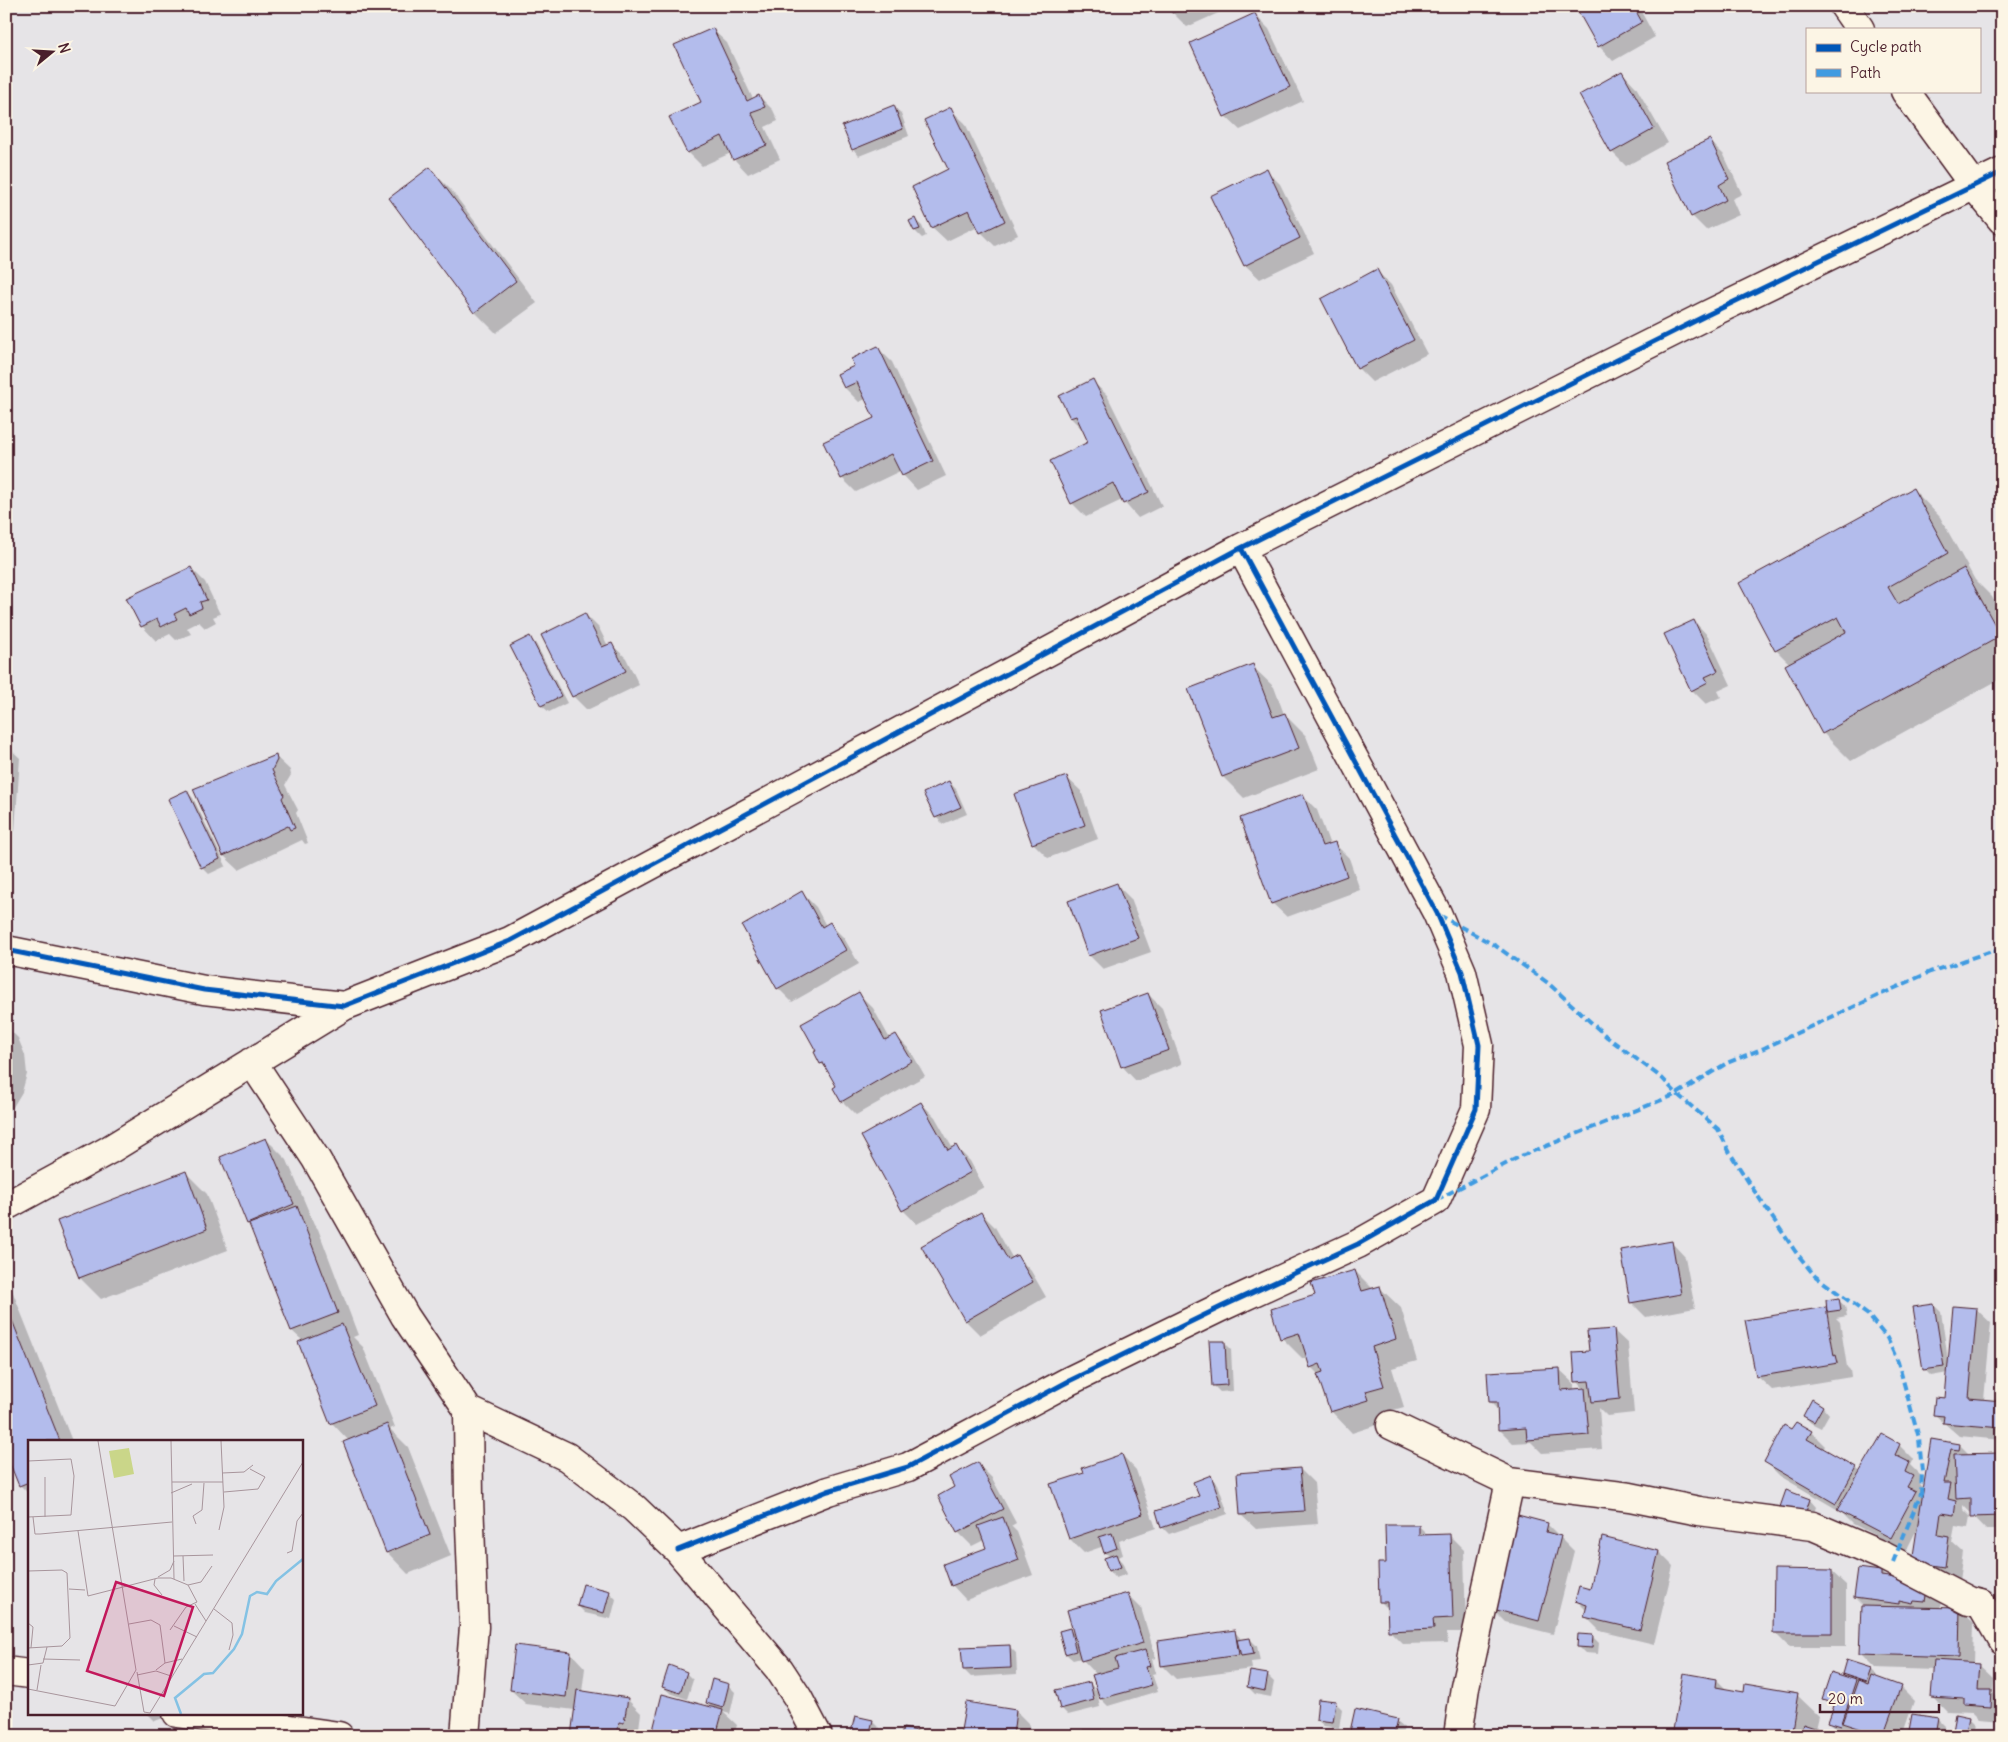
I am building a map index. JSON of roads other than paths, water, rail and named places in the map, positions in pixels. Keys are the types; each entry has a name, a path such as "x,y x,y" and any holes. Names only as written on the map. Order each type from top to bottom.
{"street":[{"path":"1844,6 1859,28"},
{"path":"1906,92 1975,187 2002,220"},
{"path":"6,1206 109,1150 344,1006 510,941 1241,548 1707,315 1975,187 2002,172"},
{"path":"678,1550 828,1491 908,1467 1069,1381 1221,1307 1358,1244 1436,1200 1476,1109 1479,1045 1462,972 1437,913 1241,548"},
{"path":"6,950 204,990 344,1006"},
{"path":"252,1062 316,1159 405,1316 468,1410 567,1458 634,1508 678,1550 779,1669 798,1698 818,1736"},
{"path":"465,1736 474,1627 468,1410"},
{"path":"1391,1425 1510,1482 1630,1498 1699,1511 1813,1526 1883,1556 1969,1601 1981,1604 2002,1640"},
{"path":"1458,1736 1464,1687 1510,1482"},
{"path":"6,1671 28,1674"},
{"path":"183,1714 339,1736"}]}
